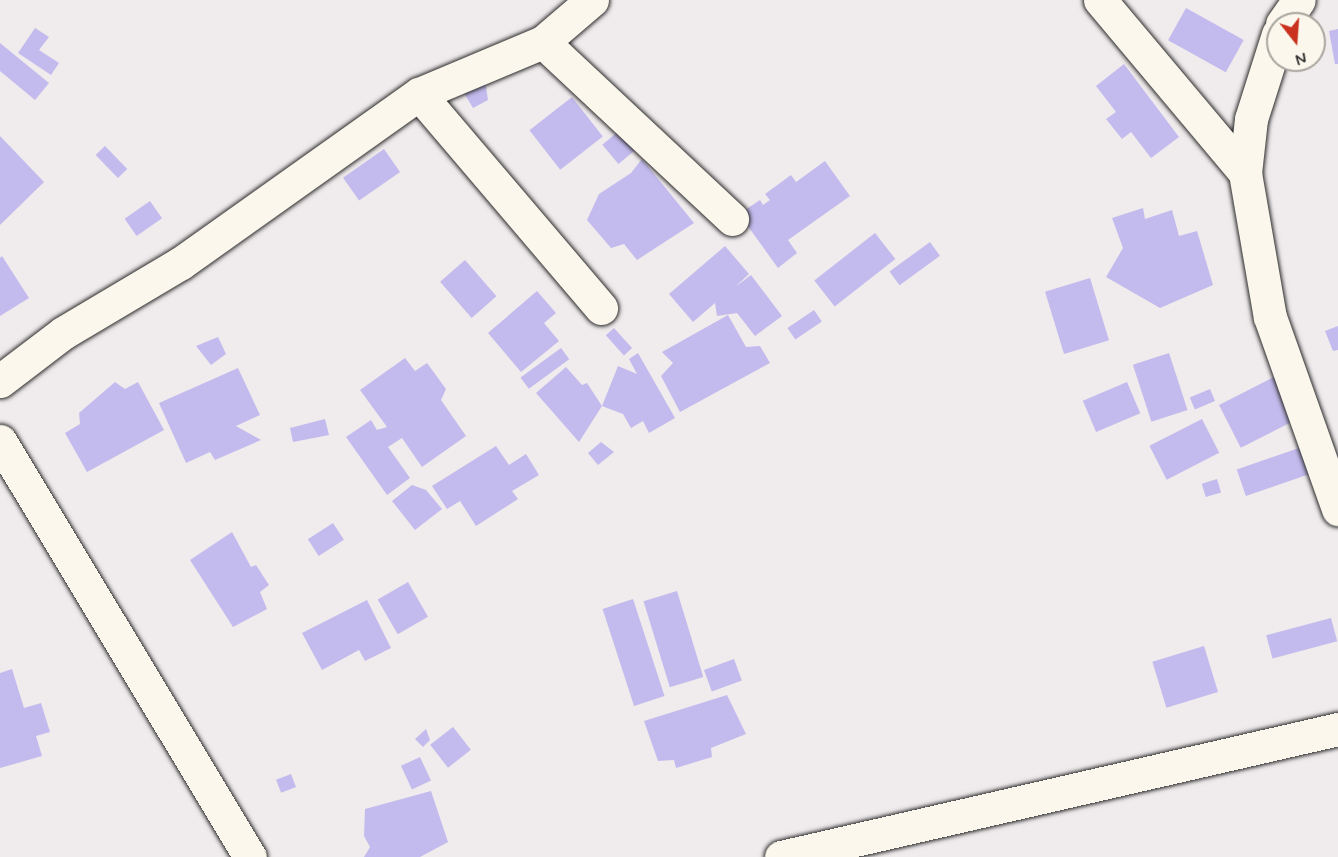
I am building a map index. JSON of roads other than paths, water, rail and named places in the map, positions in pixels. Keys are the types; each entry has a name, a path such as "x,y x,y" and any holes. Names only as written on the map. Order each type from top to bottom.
{"street":[{"path":"0,381 63,333 201,249 419,94 543,42 592,0"},
{"path":"1100,0 1245,173"},
{"path":"543,42 732,219"},
{"path":"1266,72 1251,119 1245,173 1270,316 1338,509"},
{"path":"419,94 601,308"},
{"path":"0,441 250,857"},
{"path":"781,857 1338,729"}]}
